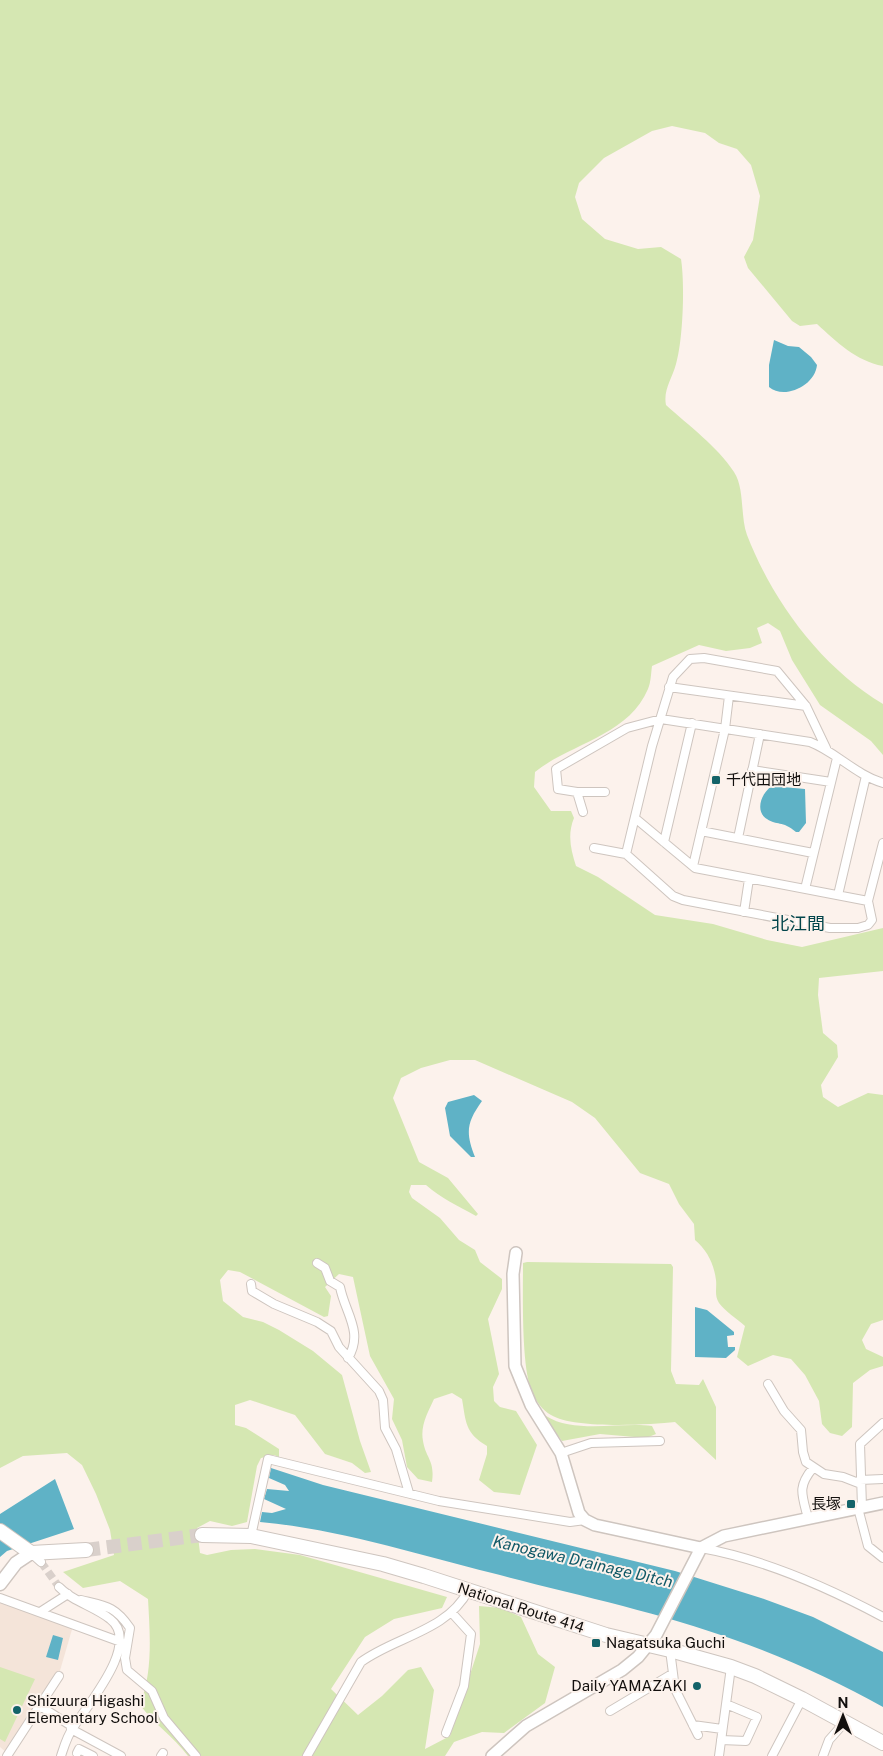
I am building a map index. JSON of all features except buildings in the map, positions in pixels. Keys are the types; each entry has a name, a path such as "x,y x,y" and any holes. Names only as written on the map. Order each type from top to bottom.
{"highway":[{"path":"0,1531 32,1555 86,1550"},
{"name":"National Route 414","path":"202,1535 251,1536 383,1564 606,1635 653,1640 670,1650 731,1667 755,1676 883,1743"}],"main road":[{"path":"0,1584 16,1563 32,1555"}],"street":[{"path":"626,854 669,687 673,676 690,659 704,658 777,671 806,706 826,748"},
{"path":"669,687 806,706"},
{"path":"692,866 725,729 729,696"},
{"path":"605,792 577,792 558,789 555,773 560,765 627,728 661,719 810,742 826,748 837,758 866,776 883,783"},
{"path":"664,842 692,724"},
{"path":"738,838 760,734"},
{"path":"805,889 837,758"},
{"path":"752,770 831,782"},
{"path":"838,895 866,776"},
{"path":"577,792 583,812"},
{"path":"635,818 692,866 749,879 868,901"},
{"path":"701,831 813,853"},
{"path":"594,848 626,854 673,896 830,928 858,928 871,922 868,901 883,843"},
{"path":"744,912 749,879"},
{"path":"516,1253 513,1274 516,1366 531,1405 560,1453 578,1513 585,1520"},
{"path":"317,1263 325,1268 330,1281 340,1287 343,1303 354,1327 355,1347 348,1358"},
{"path":"251,1284 252,1292 274,1304 302,1314 331,1331 339,1347 379,1390 383,1400 385,1428 396,1449 398,1464 409,1493"},
{"path":"768,1384 784,1412 801,1430 804,1458 813,1468 824,1474 860,1482 883,1479"},
{"path":"883,1424 860,1444 860,1507 868,1546 883,1558"},
{"path":"560,1453 591,1444 660,1441"},
{"path":"251,1536 268,1459 439,1501 570,1522 585,1520 698,1553 725,1551 790,1574 856,1602 883,1616"},
{"path":"808,1518 801,1490 806,1476 813,1468"},
{"path":"492,1756 526,1726 622,1670 653,1640 698,1553 724,1536 883,1503"},
{"path":"59,1587 77,1599 109,1607 120,1614 130,1628 125,1658 127,1670 152,1691 164,1718 196,1756"},
{"path":"307,1756 361,1662 374,1653 429,1628 452,1613 468,1591"},
{"path":"40,1612 68,1594"},
{"path":"0,1598 121,1642"},
{"path":"61,1756 72,1728 103,1687 121,1642 120,1631 111,1619 83,1605 77,1599"},
{"path":"446,1733 464,1686 471,1634 452,1613"},
{"path":"670,1650 675,1689 698,1735"},
{"path":"719,1756 731,1667"},
{"path":"610,1711 672,1674"},
{"path":"0,1751 6,1756 59,1676"},
{"path":"772,1756 802,1699"},
{"path":"721,1740 746,1741 757,1717 726,1704"},
{"path":"40,1706 72,1728 121,1756"},
{"path":"823,1756 830,1740 845,1722"},
{"path":"693,1725 722,1729"},
{"path":"77,1754 79,1749 92,1756"},
{"path":"102,1756 107,1749"}],"shaded area":[{"name":"Shizuura Higashi Elementary School","path":"0,1600 73,1626 59,1674 6,1752 0,1747"}],"green space":[{"path":"0,0 883,0 883,366 864,360 856,355 817,324 800,326 792,321 748,268 744,257 753,240 760,196 751,165 737,149 719,143 705,133 672,126 652,131 604,158 579,183 575,197 582,219 605,239 638,249 661,247 681,259 682,327 676,364 667,389 666,405 711,445 734,472 740,486 747,535 770,584 801,631 839,671 860,689 883,704 883,755 871,741 820,705 792,660 780,631 768,623 757,628 762,643 750,648 726,651 699,645 652,666 648,689 639,705 627,718 598,737 565,753 535,772 534,787 551,811 571,811 574,818 571,842 576,866 598,877 655,915 713,924 767,940 802,947 883,928 883,971 819,978 818,995 823,1033 837,1045 838,1057 821,1085 823,1097 838,1107 868,1093 883,1095 883,1320 871,1324 862,1340 866,1349 883,1357 883,1366 870,1370 853,1383 852,1427 842,1436 830,1433 822,1424 819,1401 805,1375 791,1359 773,1355 748,1366 737,1357 745,1326 719,1303 712,1263 703,1248 695,1240 694,1224 679,1204 669,1184 640,1173 595,1118 572,1102 475,1060 450,1060 421,1068 401,1078 393,1098 419,1162 448,1178 478,1214 476,1216 456,1205 426,1185 411,1185 409,1192 412,1198 440,1218 459,1240 475,1250 480,1262 502,1279 502,1289 488,1319 499,1374 493,1387 494,1401 500,1407 516,1411 537,1445 520,1495 494,1492 479,1480 487,1454 487,1446 470,1431 462,1399 452,1393 434,1399 424,1425 422,1435 431,1464 432,1482 418,1479 407,1467 402,1440 392,1419 394,1399 370,1356 353,1277 339,1274 325,1287 331,1296 328,1316 324,1317 240,1272 228,1270 220,1280 223,1301 243,1317 263,1322 279,1330 313,1351 342,1375 360,1441 371,1472 365,1473 352,1463 325,1454 295,1415 250,1400 235,1405 235,1425 246,1428 279,1449 279,1457 274,1455 261,1458 257,1466 247,1522 232,1526 210,1521 197,1528 200,1553 207,1555 231,1550 255,1549 300,1555 447,1597 442,1608 394,1619 365,1637 331,1689 358,1715 382,1696 408,1670 421,1667 434,1690 425,1749 450,1736 480,1644 479,1606 501,1608 521,1617 538,1654 555,1667 545,1703 504,1733 482,1732 454,1742 445,1756 188,1756 140,1705 149,1666 148,1599 120,1581 83,1588 63,1572 114,1555 110,1530 82,1465 67,1453 23,1456 0,1468"},
{"path":"523,1263 671,1264 673,1267 671,1371 676,1384 699,1385 703,1379 716,1407 716,1460 675,1422 593,1424 562,1419 551,1415 542,1408 537,1402 528,1381 524,1348"},
{"path":"546,1416 570,1425 652,1426 656,1434 646,1438 600,1434 562,1441 544,1417"},
{"path":"0,1667 35,1679 5,1742 0,1739"}],"water":[{"path":"774,340 788,346 799,347 817,365 815,373 805,385 798,389 783,392 775,391 769,387 769,365"},
{"path":"772,786 805,789 806,823 799,832 763,816 760,807 761,802 765,793"},
{"path":"474,1095 482,1101 473,1115 469,1128 470,1141 475,1157 471,1157 450,1136 445,1108 448,1102"},
{"path":"695,1307 707,1310 734,1332 734,1335 727,1336 728,1347 735,1347 735,1350 726,1358 695,1357"},
{"name":"Kanogawa Drainage Ditch","path":"271,1468 323,1485 675,1571 761,1598 813,1617 883,1652 883,1707 792,1662 735,1640 676,1621 348,1536 289,1525 260,1522 262,1512 272,1513 286,1509 264,1499 267,1489 289,1491 285,1485 269,1478"},
{"path":"55,1479 74,1529 7,1551 0,1557 0,1514"},
{"path":"53,1635 63,1638 58,1660 46,1657"}],"tunnel":[{"path":"86,1550 202,1535"},
{"path":"41,1562 59,1587"}],"place":[{"name":"千代田団地","path":"716,780"},
{"name":"長塚","path":"851,1504"},
{"name":"Nagatsuka Guchi","path":"596,1643"},
{"name":"Daily YAMAZAKI","path":"697,1686"},
{"name":"Shizuura Higashi Elementary School","path":"17,1710"}],"district":[{"name":"北江間","path":"798,924"}]}
